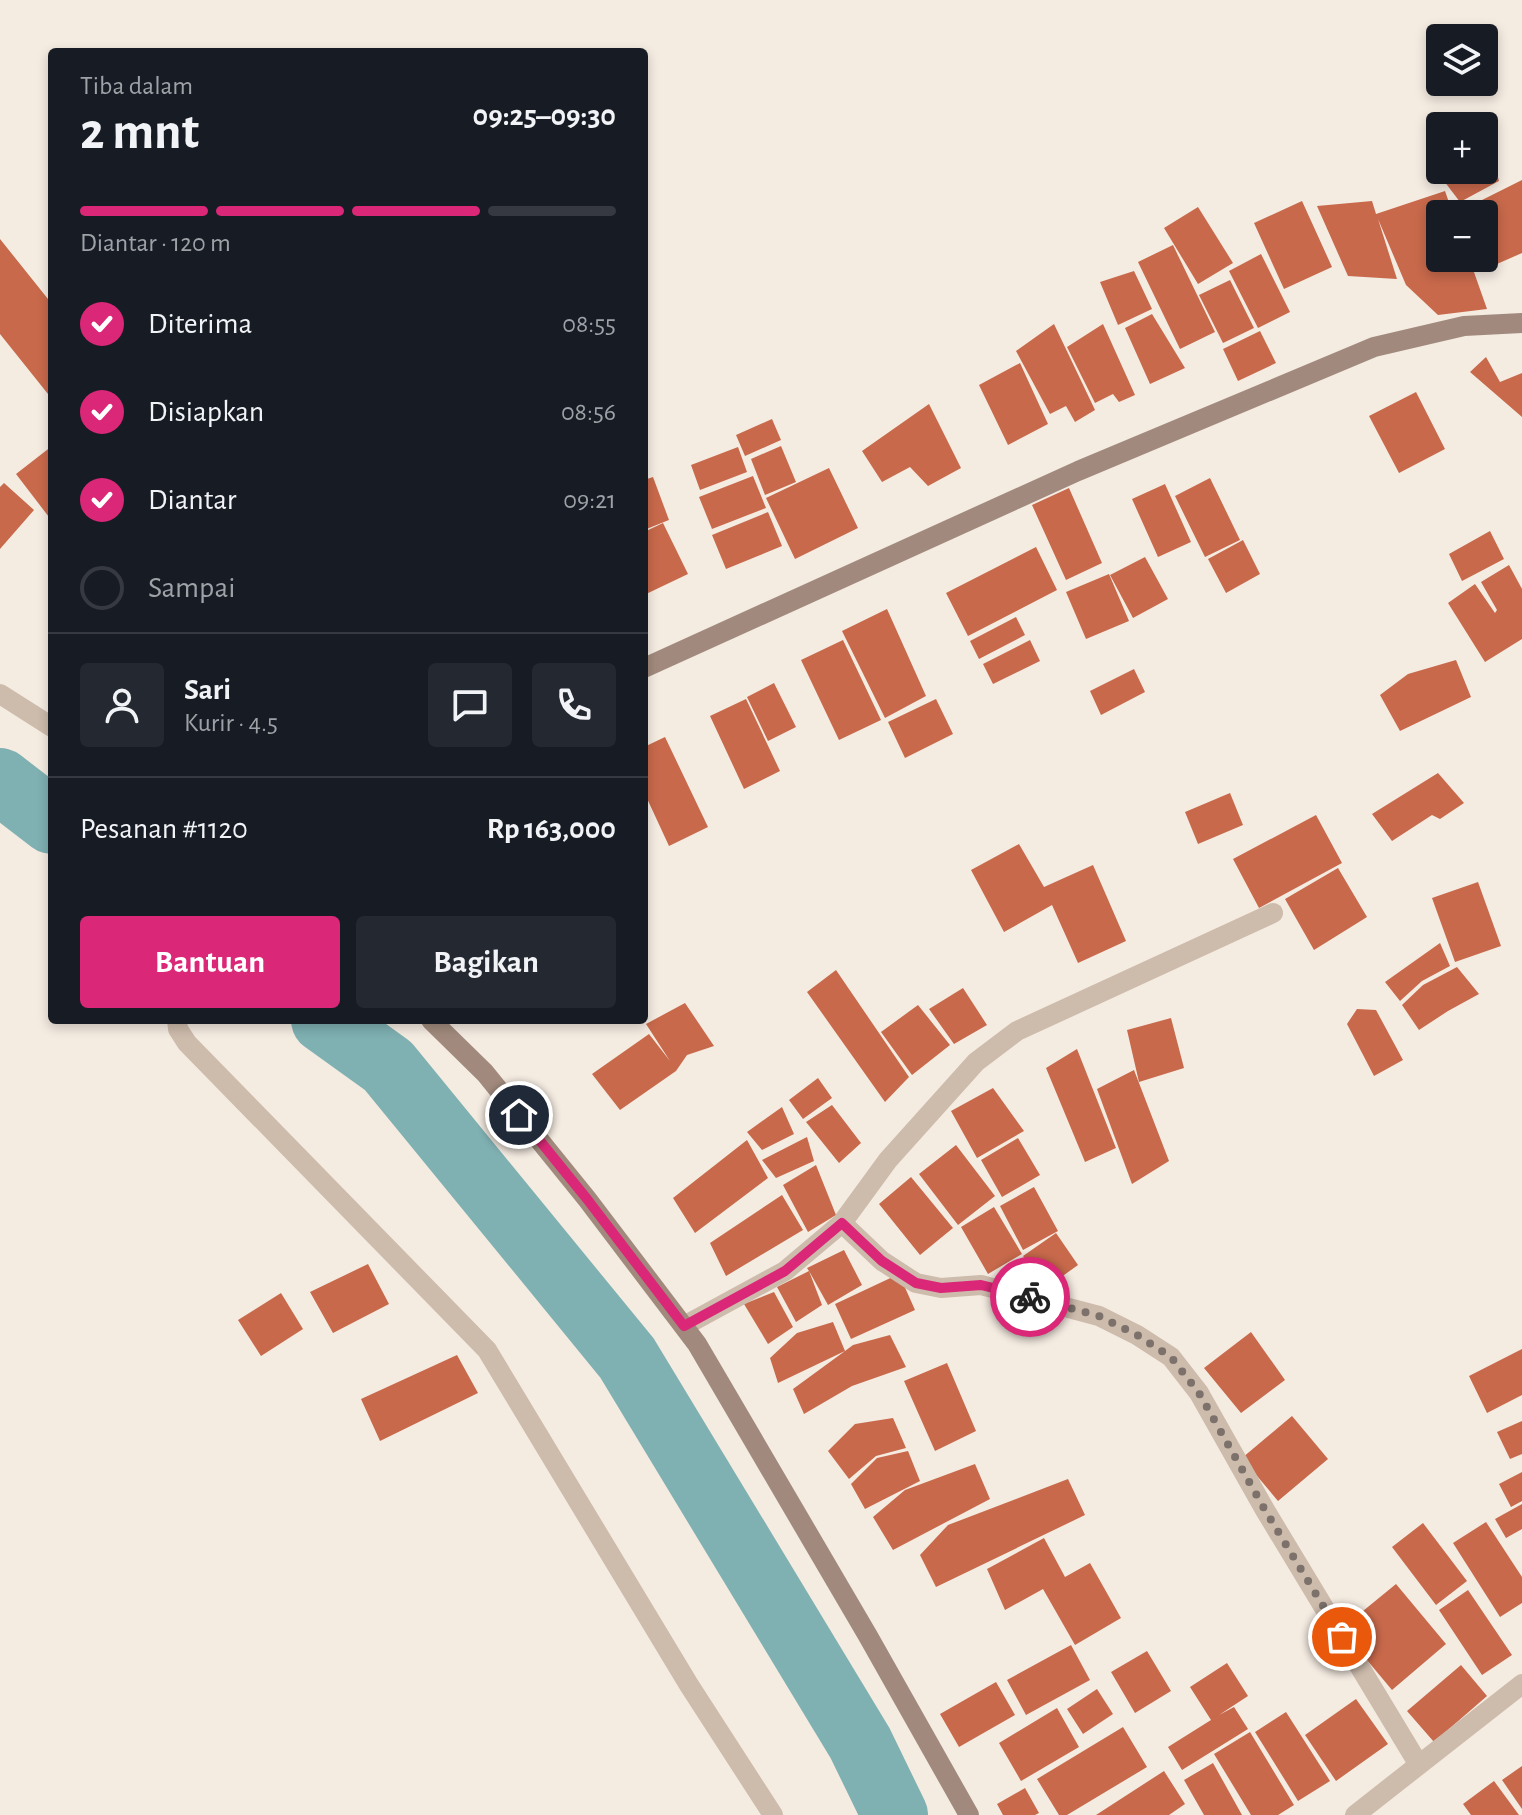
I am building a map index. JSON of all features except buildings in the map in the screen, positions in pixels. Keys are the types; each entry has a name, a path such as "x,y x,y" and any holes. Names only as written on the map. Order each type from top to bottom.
{"street":[{"path":"648,666 1078,471 1374,347 1464,326 1522,323"},
{"path":"0,694 48,724"},
{"path":"684,1326 785,1271 842,1223 888,1160 976,1062 1017,1031 1273,913"},
{"path":"177,1024 187,1043 487,1350 689,1685 773,1815"},
{"path":"435,1024 494,1084 587,1199 697,1344 969,1815"},
{"path":"842,1223 882,1261 916,1283 941,1288 981,1285 1099,1316 1171,1357 1199,1393 1265,1510 1419,1765"},
{"path":"1355,1815 1522,1684"}],"waterway":[{"path":"0,781 48,818"},
{"path":"330,1024 388,1066 627,1358 860,1743 895,1815"}],"way so far":[{"path":"1030,1297 1099,1316 1171,1357 1199,1393 1342,1637"}],"route":[{"path":"519,1115 684,1326 785,1271 842,1223 882,1261 916,1283 941,1288 981,1285 1030,1297"}]}
